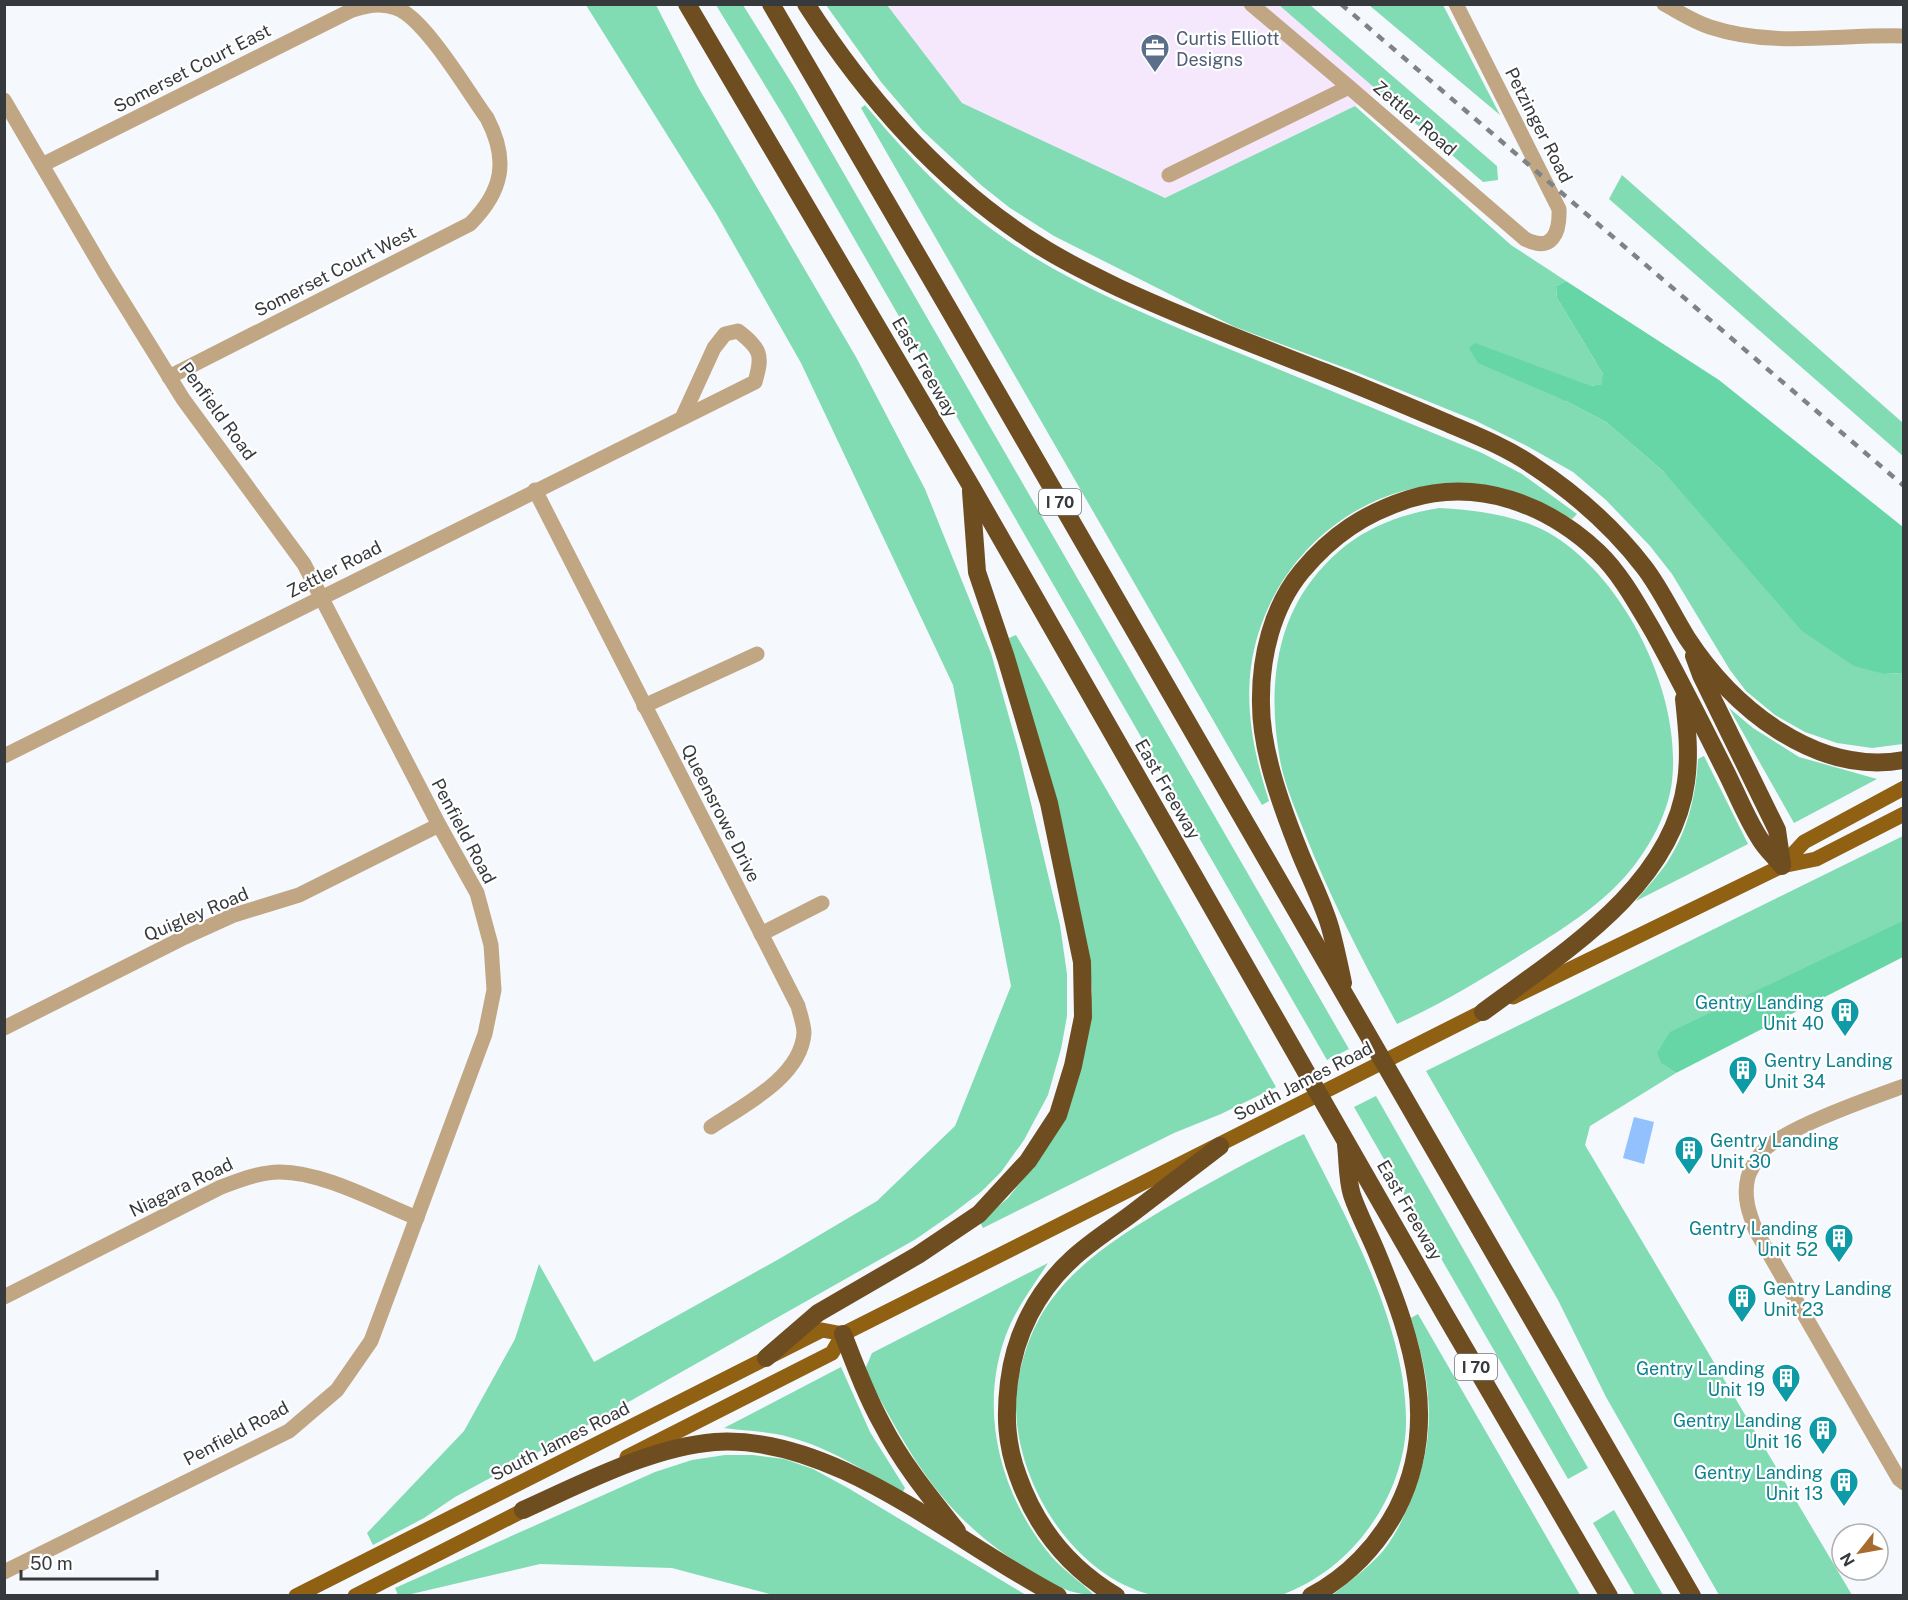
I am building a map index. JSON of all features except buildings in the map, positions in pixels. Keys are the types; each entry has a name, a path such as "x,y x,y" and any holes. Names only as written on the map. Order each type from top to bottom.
{"highway":[{"name":"East Freeway","path":"687,4 971,486 1609,1596"},
{"name":"I 70","path":"771,4 1692,1596"},
{"path":"806,4 831,43 916,145 975,200 1040,247 1075,267 1137,296 1379,394 1500,447 1532,464 1582,504 1629,549 1660,590 1688,640 1701,675 1777,830 1782,866"},
{"path":"766,1358 818,1313 918,1255 979,1214 1028,1161 1058,1115 1073,1066 1083,1017 1082,962 1049,803 1006,658 977,572 971,486"},
{"path":"1348,1002 1330,925 1279,793 1263,729 1261,704 1265,650 1284,598 1296,578 1328,543 1365,516 1386,506 1416,497 1445,492 1475,493 1509,499 1543,512 1574,530 1601,555 1621,579 1638,605 1760,839 1782,866"},
{"path":"1688,640 1730,691 1753,714 1773,728 1817,751 1836,756 1873,762 1904,760"},
{"path":"1483,1012 1582,938 1619,904 1656,859 1675,823 1686,783 1687,730 1682,686"},
{"path":"1311,1596 1338,1579 1355,1564 1382,1533 1411,1477 1420,1430 1419,1395 1410,1344 1379,1257 1352,1194 1345,1137"},
{"path":"1116,1596 1091,1580 1053,1542 1025,1496 1013,1462 1006,1426 1006,1408 1015,1349 1035,1304 1072,1258 1220,1146"},
{"path":"843,1334 882,1426 912,1474 966,1540"},
{"path":"523,1510 616,1469 670,1451 714,1442 748,1443 785,1448 828,1462 884,1492 966,1540 1023,1578 1058,1596"}],"main road":[{"name":"South James Road","path":"1782,866 1804,842 1904,788"},
{"name":"South James Road","path":"355,1596 832,1353 843,1334 1483,1012 1782,866 1816,858 1904,814"},
{"name":"South James Road","path":"296,1596 822,1330 843,1334"}],"street":[{"path":"1251,4 1349,87"},
{"name":"Petzinger Road","path":"1456,4 1559,209 1559,225 1552,239 1543,244 1525,239"},
{"path":"1664,4 1709,27 1762,38 1904,36"},
{"name":"Somerset Court East","path":"42,165 350,11 367,6 396,8 407,13 424,29 487,118 495,133 501,164 499,179"},
{"name":"Zettler Road","path":"1169,176 1349,87 1525,239"},
{"name":"Penfield Road","path":"4,100 169,377 304,564 439,825 477,893 491,945 494,990 485,1034 371,1341 337,1390 289,1431 4,1572"},
{"name":"Somerset Court West","path":"169,377 455,233 470,224 483,211 493,197 499,179"},
{"name":"Zettler Road","path":"4,756 755,382 761,361 753,342 738,331 725,334 714,348 682,418"},
{"name":"Queensrowe Drive","path":"536,490 798,1006 804,1032 798,1059 780,1079 711,1127"},
{"path":"644,706 757,654"},
{"name":"Quigley Road","path":"4,1028 181,939 234,915 299,895 439,825"},
{"path":"761,934 822,903"},
{"path":"1904,1086 1836,1112 1785,1136 1762,1152 1748,1176 1746,1205 1756,1231 1893,1469 1904,1483"},
{"name":"Niagara Road","path":"4,1297 221,1187 250,1176 280,1172 323,1179 417,1218"}],"shaded area":[{"path":"887,5 1279,5 1376,88 1355,106 1165,199 962,103"}],"green space":[{"path":"586,5 656,5 698,87 856,357 925,489 991,653 1018,749 1060,925 1067,974 1067,1016 1061,1049 1048,1095 1024,1140 1001,1172 982,1191 952,1214 916,1239 373,1545 367,1533 464,1431 515,1339 539,1264 594,1362 779,1259 877,1201 955,1126 1011,986 953,685 801,363 716,213"},
{"path":"716,5 743,5 794,87 1349,1049 1327,1060 786,120"},
{"path":"826,5 887,5 962,103 1165,198 1355,106 1511,245 1566,281 1556,286 1557,298 1603,374 1603,384 1591,386 1566,401 1606,422 1663,471 1885,674 1903,673 1903,744 1872,748 1837,743 1805,732 1775,715 1746,691 1730,670 1672,574 1650,546 1606,500 1573,472 1474,420 1356,372 1235,327 1054,236 1010,208 981,185 922,130 881,82"},
{"path":"1279,5 1310,5 1497,166 1498,180 1483,182"},
{"path":"1369,5 1443,5 1500,115"},
{"path":"865,105 903,149 973,215 1003,237 1066,276 1200,337 1482,453 1522,474 1577,514 1572,519 1534,500 1479,485 1426,486 1388,496 1354,512 1323,534 1297,562 1275,593 1260,629 1251,667 1249,701 1252,735 1269,801 1262,805 861,108"},
{"path":"1622,175 1903,423 1903,456 1609,199"},
{"path":"1566,281 1719,380 1903,527 1903,673 1885,674 1854,666 1802,631 1663,471 1606,422 1566,401 1478,363 1469,348 1475,343 1591,386 1602,384 1603,374 1557,298 1556,286"},
{"path":"1439,508 1496,515 1536,527 1549,533 1577,553 1602,578 1624,608 1643,641 1658,676 1668,712 1673,747 1672,781 1665,811 1647,848 1629,872 1600,901 1501,967 1443,1001 1397,1024 1336,905 1289,793 1283,774 1276,731 1275,685 1282,641 1289,619 1299,599 1325,565 1353,540 1384,523"},
{"path":"1016,635 1276,1087 1221,1114 1174,1133 983,1228 980,1222 1008,1198 1037,1162 1086,1038 1092,991 1088,950 1028,704 1009,638"},
{"path":"1729,708 1753,728 1799,757 1877,779 1794,823"},
{"path":"1704,756 1748,844 1636,901 1664,866 1681,837 1693,799 1698,759"},
{"path":"1903,836 1903,921 1662,1064 1676,1073 1590,1126 1585,1145 1830,1558 1830,1582 1844,1582 1852,1595 1719,1595 1606,1397 1558,1300 1426,1071"},
{"path":"1903,921 1903,957 1676,1073 1662,1064 1657,1053 1670,1032"},
{"path":"1376,1096 1588,1468 1568,1479 1354,1107"},
{"path":"1304,1134 1354,1235 1384,1308 1396,1345 1403,1382 1406,1432 1401,1460 1392,1488 1379,1514 1342,1558 1306,1584 1279,1596 1165,1597 1124,1585 1098,1569 1075,1548 1039,1497 1027,1468 1019,1438 1016,1409 1018,1380 1025,1351 1052,1299 1079,1270 1109,1244 1176,1202"},
{"path":"1048,1263 1014,1317 1000,1354 995,1385 994,1415 998,1446 1017,1504 1033,1531 1051,1556 1094,1595 1070,1591 1032,1572 976,1532 955,1511 918,1464 869,1379 866,1367 872,1353"},
{"path":"1418,1314 1580,1595 1331,1596 1365,1569 1387,1545 1405,1515 1419,1478 1425,1455 1429,1410 1424,1366 1411,1318"},
{"path":"841,1367 870,1432 905,1488 902,1493 819,1447 773,1433 724,1428"},
{"path":"725,1455 753,1455 784,1459 813,1469 1026,1595 773,1595 672,1568 540,1564 407,1595 398,1595 395,1588 655,1472 692,1460"},
{"path":"1614,1510 1663,1595 1635,1595 1593,1523"}],"water":[{"path":"1634,1117 1654,1122 1644,1164 1623,1158"}],"railway":[{"path":"1341,4 1904,486"}],"place":[{"name":"Curtis Elliott Designs","path":"1155,74"},
{"name":"Gentry Landing Unit 40","path":"1845,1038"},
{"name":"Gentry Landing Unit 34","path":"1743,1096"},
{"name":"Gentry Landing Unit 30","path":"1689,1176"},
{"name":"Gentry Landing Unit 52","path":"1839,1264"},
{"name":"Gentry Landing Unit 23","path":"1742,1324"},
{"name":"Gentry Landing Unit 19","path":"1786,1404"},
{"name":"Gentry Landing Unit 16","path":"1823,1456"},
{"name":"Gentry Landing Unit 13","path":"1844,1508"}]}
